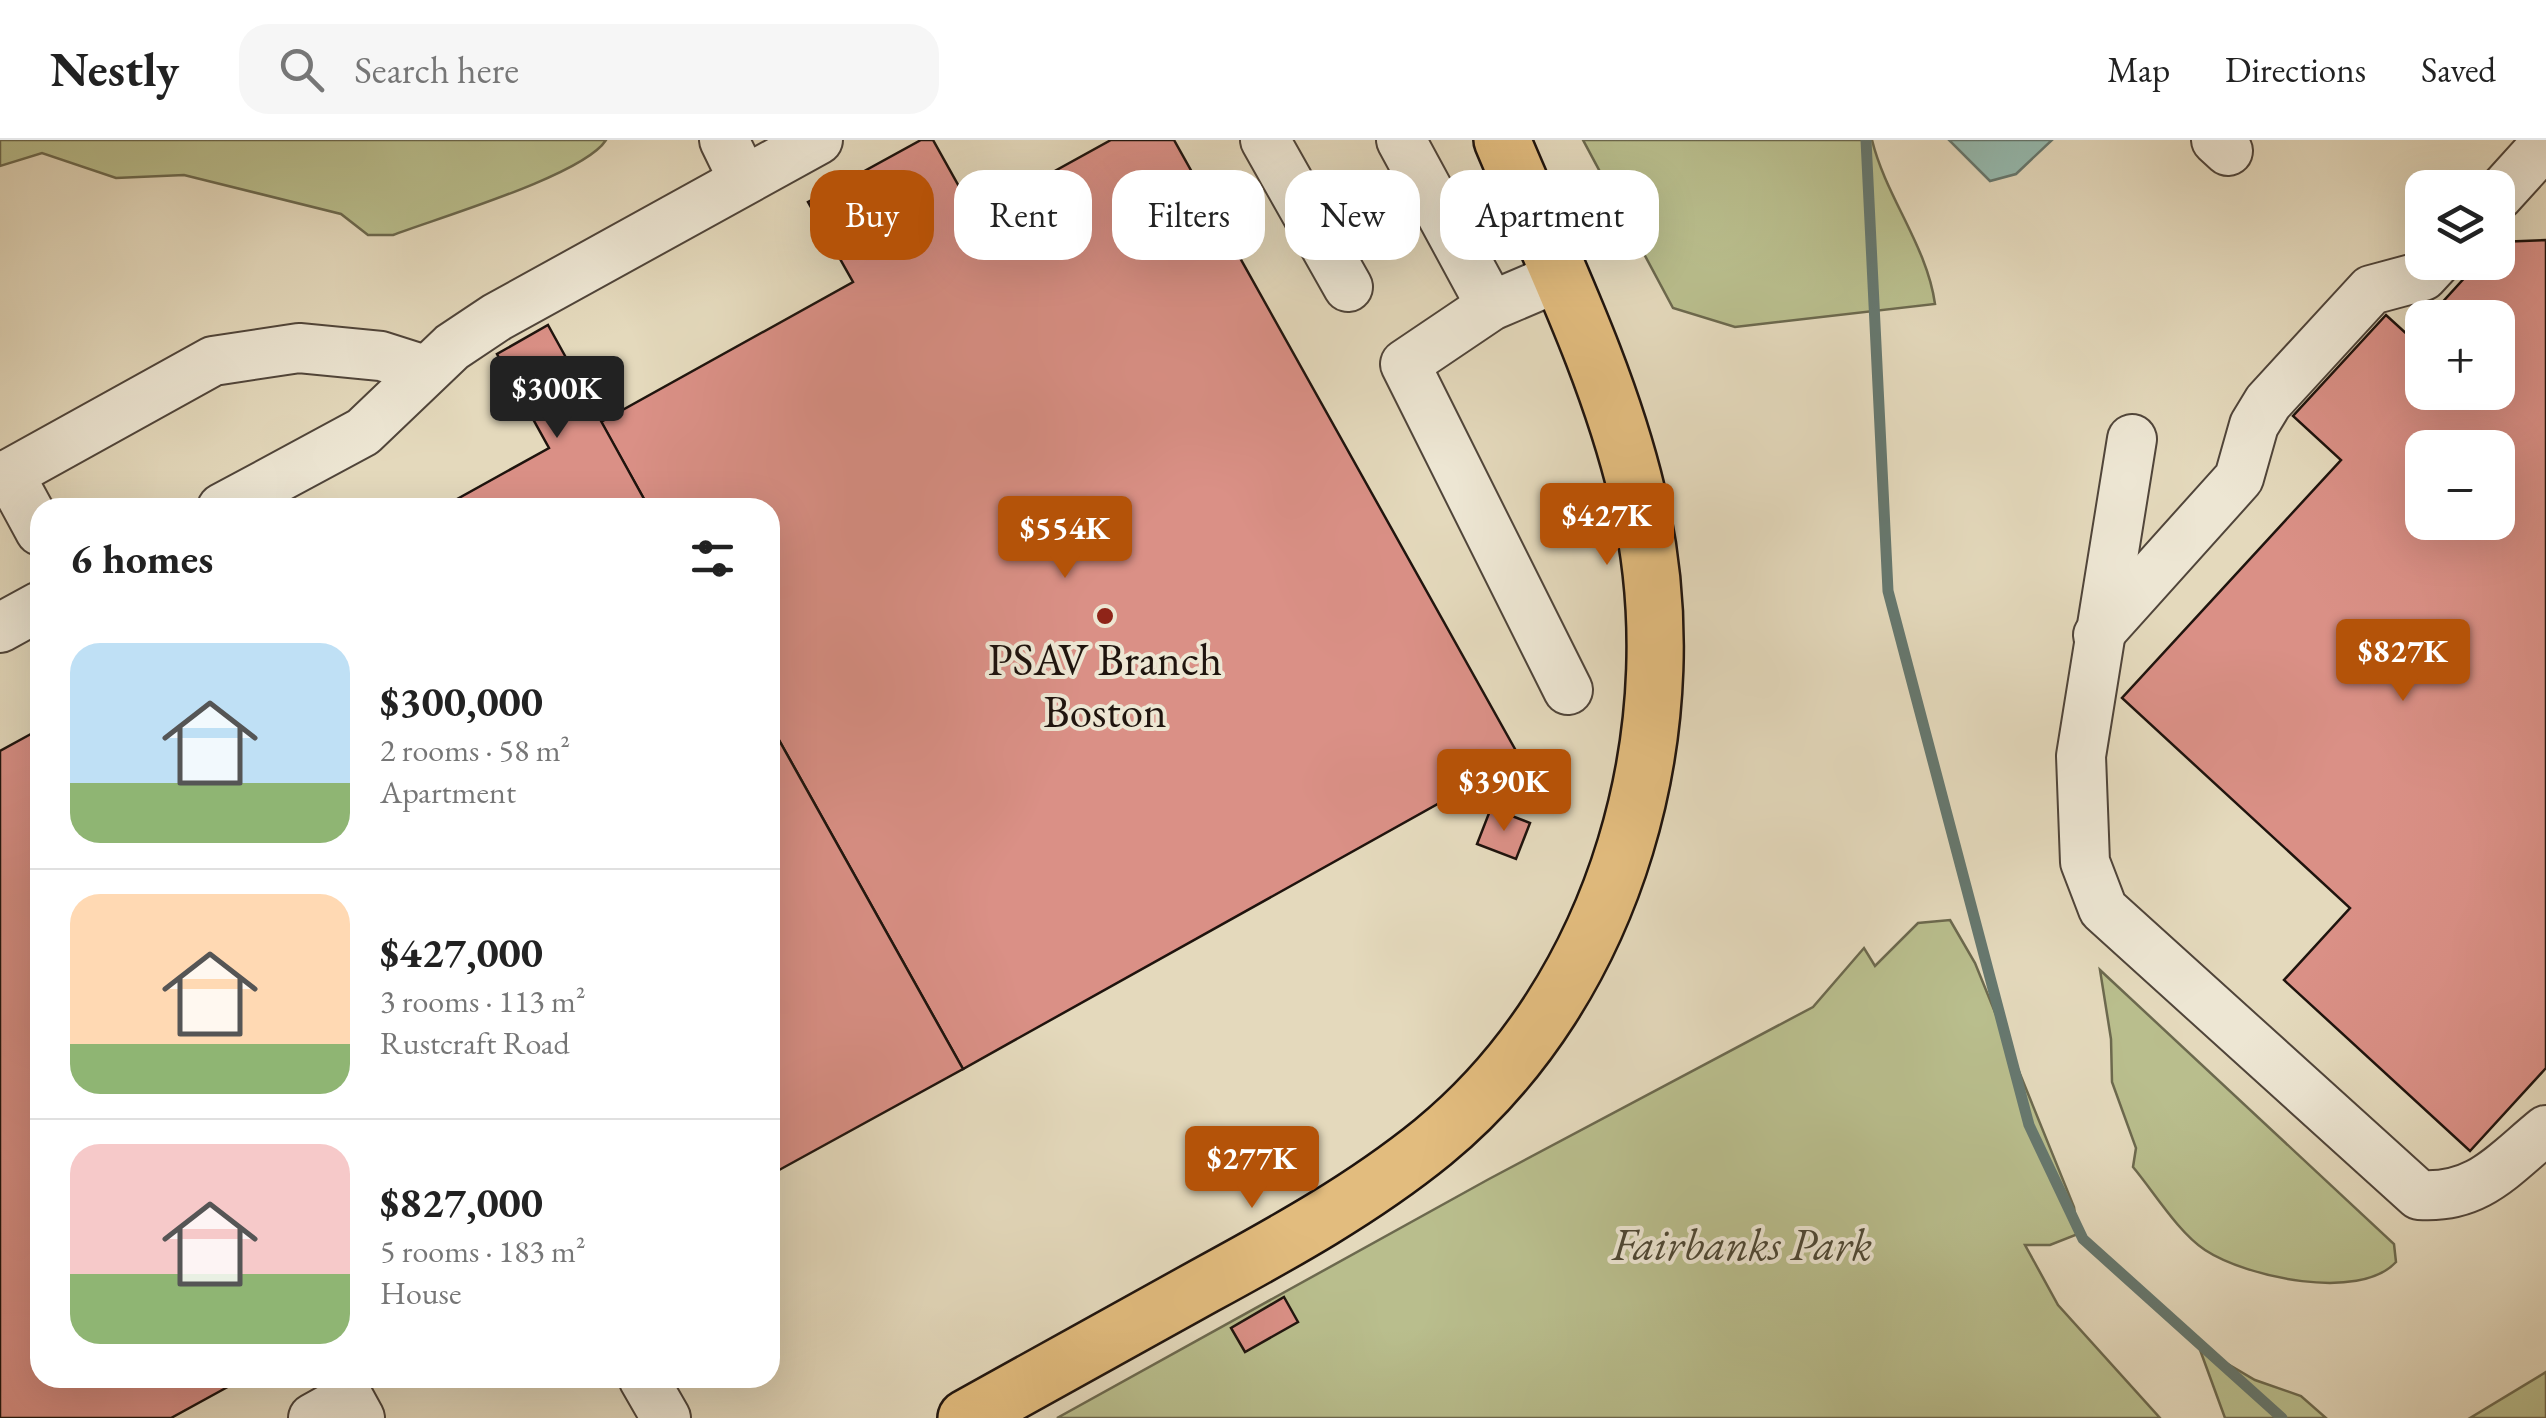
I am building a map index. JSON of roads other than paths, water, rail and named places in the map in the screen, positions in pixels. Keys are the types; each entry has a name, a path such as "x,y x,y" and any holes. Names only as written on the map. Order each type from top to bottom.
{"main road":[{"path":"966,1418 1306,1229 1407,1162 1479,1098 1517,1053 1579,958 1610,894 1649,748 1654,613 1637,492 1610,405 1502,140"}],"lane":[{"path":"241,498 363,432 426,370 734,160 818,140"},
{"path":"1264,140 1348,287"},
{"path":"1401,140 1491,306"},
{"path":"2515,178 2546,144"},
{"path":"1558,276 1491,306 1405,364 1568,690"},
{"path":"2098,635 2239,478 2254,425 2268,402 2370,290 2409,280"},
{"path":"30,516 4,476 213,361 298,348 381,356 426,370"},
{"path":"2132,439 2081,756 2085,862 2103,910 2419,1195 2443,1196 2476,1188 2546,1130"},
{"path":"0,628 30,612"},
{"path":"649,1388 666,1418"},
{"path":"314,1418 349,1398 360,1418"}],"water":[{"path":"1949,140 2052,140 2016,174 1990,181"}],"waterway":[{"path":"1866,140 1888,591 2029,1125 2083,1239 2282,1418"}],"place":[{"name":"PSAV Branch Boston","path":"1105,616"}],"park label":[{"name":"Fairbanks Park","path":"1742,1244"}]}
